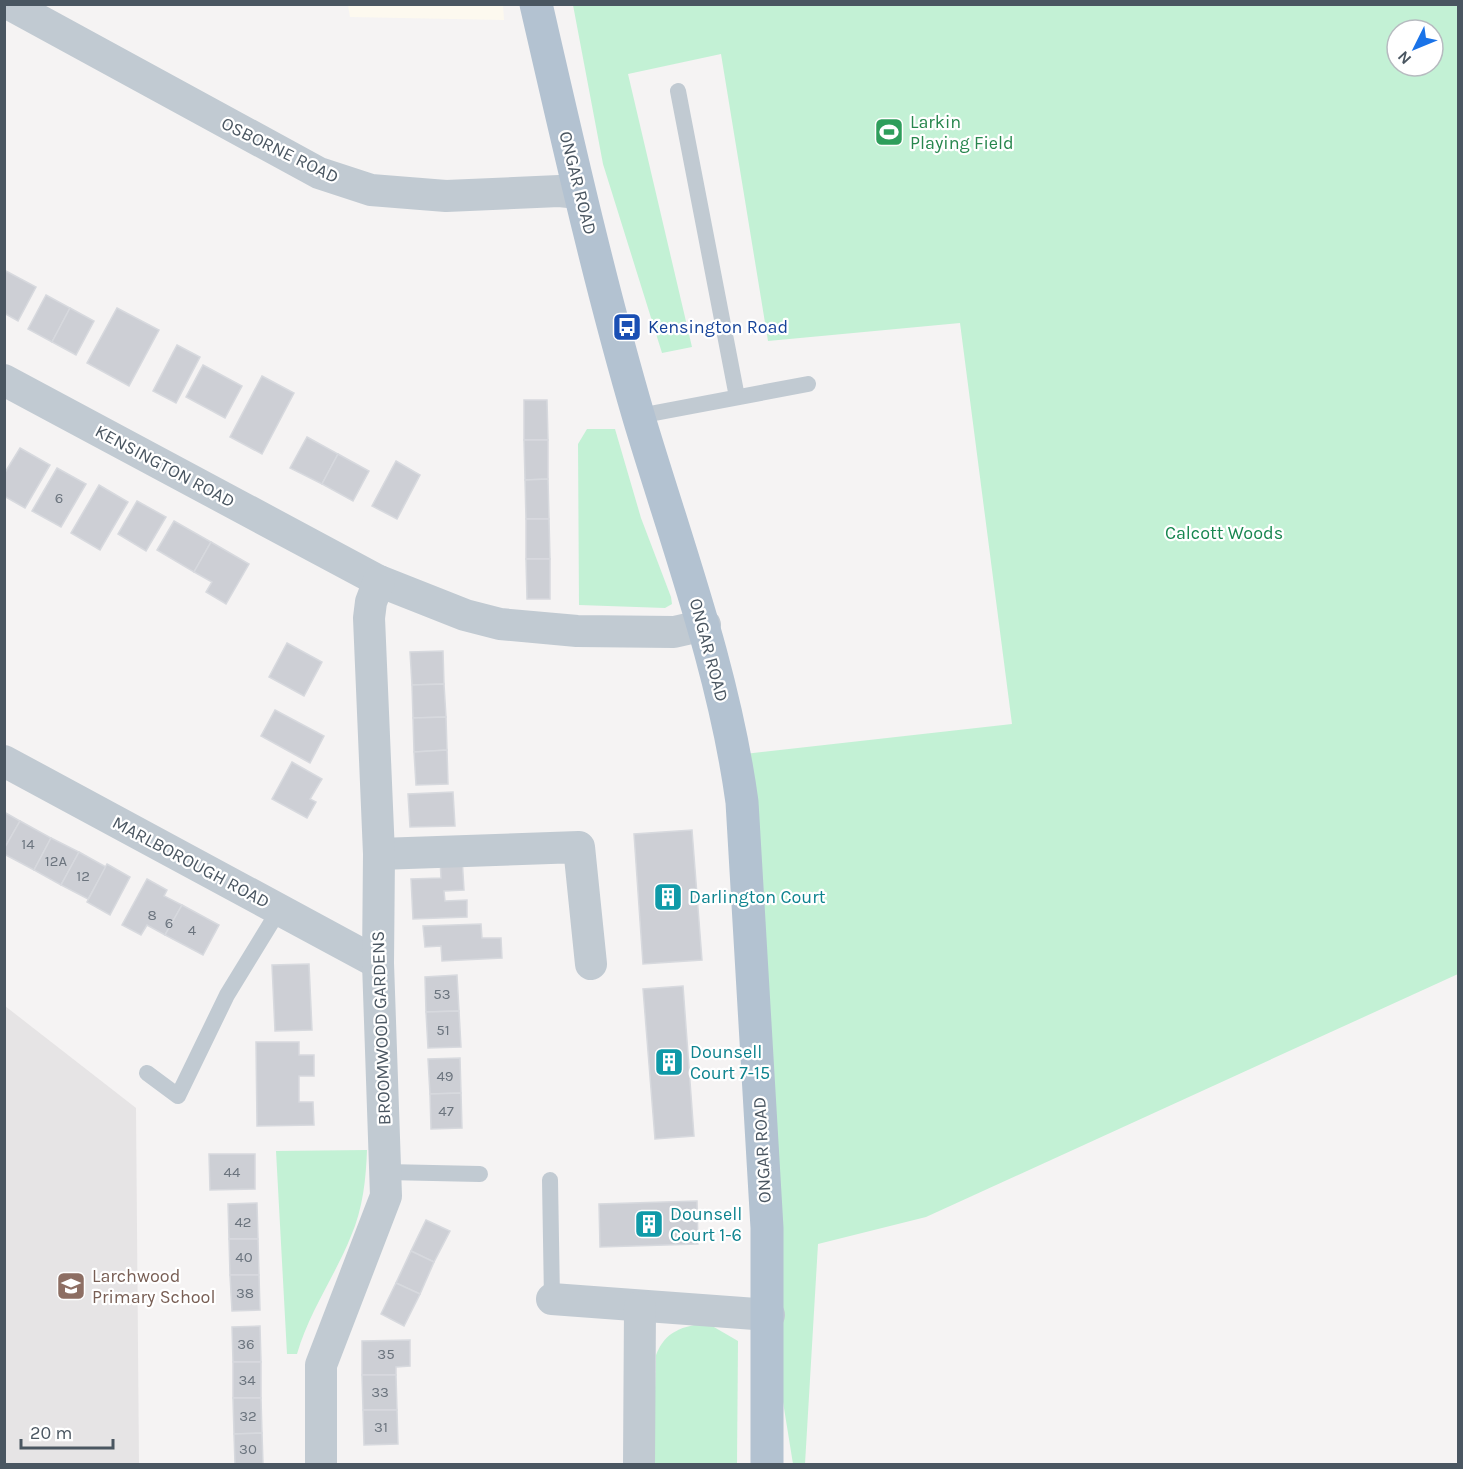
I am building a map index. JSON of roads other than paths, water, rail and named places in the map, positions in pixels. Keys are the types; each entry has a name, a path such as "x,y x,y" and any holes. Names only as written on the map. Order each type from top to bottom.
{"main road":[{"name":"ONGAR ROAD","path":"536,4 579,193 639,416 705,625 736,755 742,802 766,1217 767,1464"}],"street":[{"name":"OSBORNE ROAD","path":"9,4 319,173 372,190 446,196 559,191 579,193"},
{"name":"KENSINGTON ROAD","path":"4,380 379,581 465,615 500,624 577,631 674,632 705,625"},
{"name":"BROOMWOOD GARDENS","path":"321,1464 321,1365 386,1196 378,963 379,854 369,618 371,602 379,581"},
{"name":"MARLBOROUGH ROAD","path":"4,761 378,963"},
{"path":"379,854 579,847 591,964"},
{"path":"552,1299 768,1315"},
{"path":"639,1464 640,1307"}],"lane":[{"path":"678,91 737,397"},
{"path":"639,416 808,384"},
{"path":"147,1072 178,1096 227,995 279,910"},
{"path":"386,1172 480,1174"},
{"path":"550,1180 552,1299"}],"place":[{"name":"Larkin Playing Field","path":"889,132"},
{"name":"Kensington Road","path":"627,327"},
{"name":"Darlington Court","path":"668,897"},
{"name":"Dounsell Court 7-15","path":"669,1062"},
{"name":"Dounsell Court 1-6","path":"649,1224"},
{"name":"Larchwood Primary School","path":"71,1286"}],"park label":[{"name":"Calcott Woods","path":"1224,533"}]}
